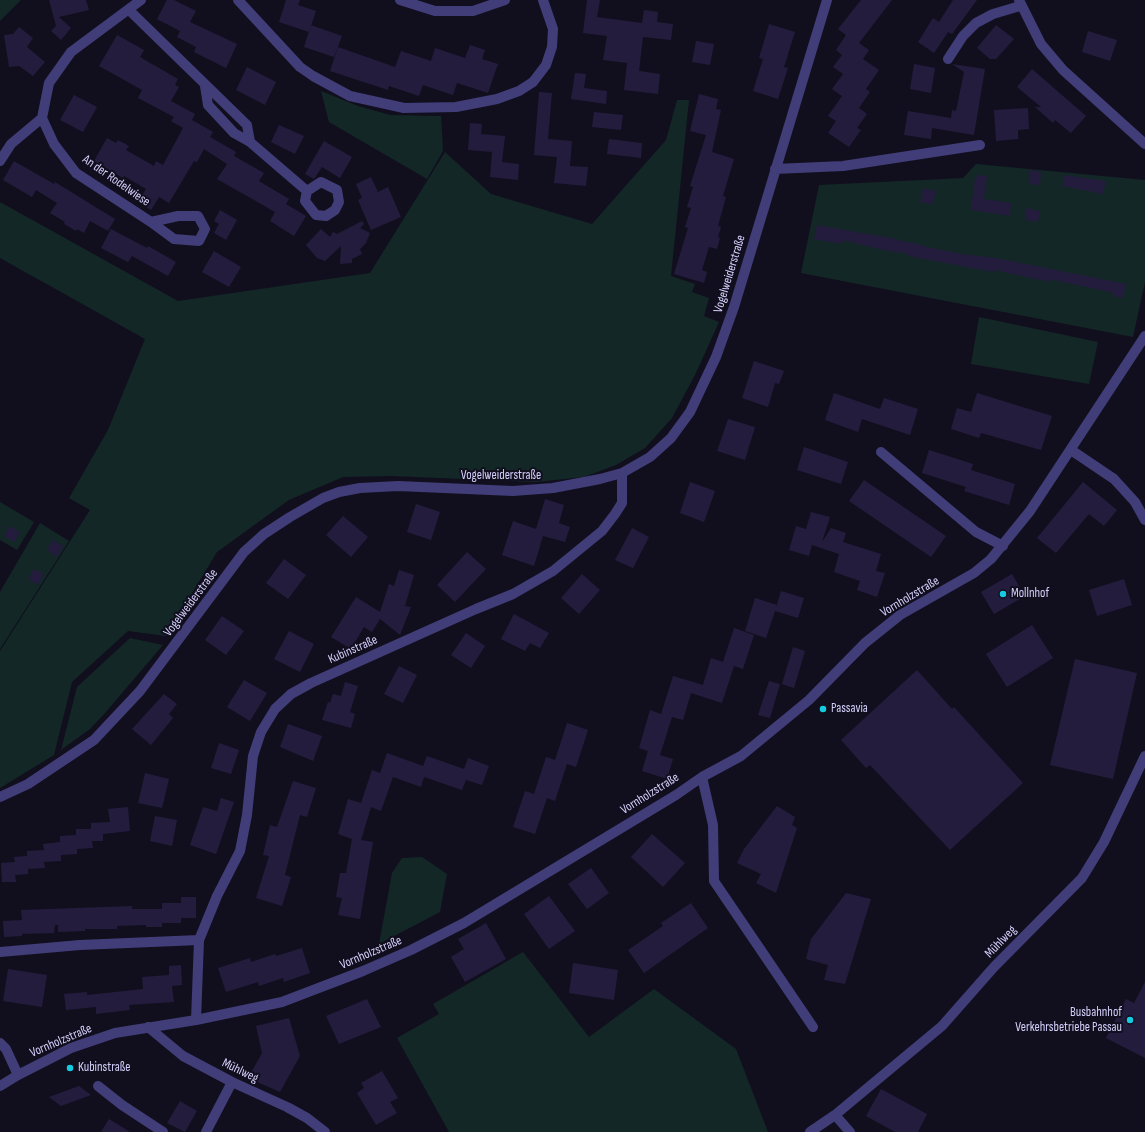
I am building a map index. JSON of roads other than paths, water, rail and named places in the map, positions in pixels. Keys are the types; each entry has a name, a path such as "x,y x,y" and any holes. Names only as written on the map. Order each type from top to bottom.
{"street":[{"path":"0,161 11,144 42,118 49,83 70,52 141,0"},
{"path":"238,0 300,67 313,76 350,96 404,108 412,108 456,107 497,99 519,91 533,82 546,66 552,47 553,29 543,0"},
{"path":"400,0 435,11 473,12 506,0"},
{"name":"Vogelweiderstraße","path":"0,797 28,784 94,740 140,691 244,552 264,534 323,498 339,492 360,488 390,486 513,491 553,488 622,473 650,457 672,438 690,412 716,357 734,307 775,169 821,25 827,0"},
{"path":"948,59 963,36 976,23 1019,3 1041,44 1063,70 1145,144"},
{"path":"129,10 205,86 247,125 250,142"},
{"path":"205,86 208,105 234,133 250,142 307,191"},
{"name":"An der Rodelwiese","path":"42,118 54,144 76,173 152,222 174,239 199,241 205,229 198,216 178,216 152,222"},
{"path":"775,169 843,166 980,145"},
{"name":"Vornholzstraße","path":"0,1086 18,1075 76,1046 115,1033 196,1020 282,1002 363,971 411,950 464,923 676,795 702,777 741,756 804,705 880,631 900,615 974,573 1003,546 1030,511 1072,450 1145,336"},
{"path":"1072,450 1114,479 1135,502 1145,520"},
{"path":"881,452 976,532 1003,546"},
{"name":"Kubinstraße","path":"196,1020 200,940 217,896 240,851 247,815 253,756 261,732 275,709 291,694 311,683 513,594 553,571 602,531 615,514 622,503 622,473"},
{"name":"Mühlweg","path":"810,1132 835,1115 942,1026 994,967 1082,878 1108,836 1145,756"},
{"path":"702,777 713,825 714,881 814,1027"},
{"path":"0,952 80,945 200,940"},
{"name":"Mühlweg","path":"148,1027 183,1056 232,1082 287,1107 307,1118 325,1132"},
{"path":"0,1043 6,1049 18,1075"},
{"path":"206,1132 232,1082"},
{"path":"98,1086 122,1105 163,1132"},
{"path":"835,1115 850,1132"}],"place":[{"name":"Mollnhof","path":"1003,594"},
{"name":"Passavia","path":"823,709"},
{"name":"Busbahnhof Verkehrsbetriebe Passau","path":"1130,1020"},
{"name":"Kubinstraße","path":"70,1068"}]}
